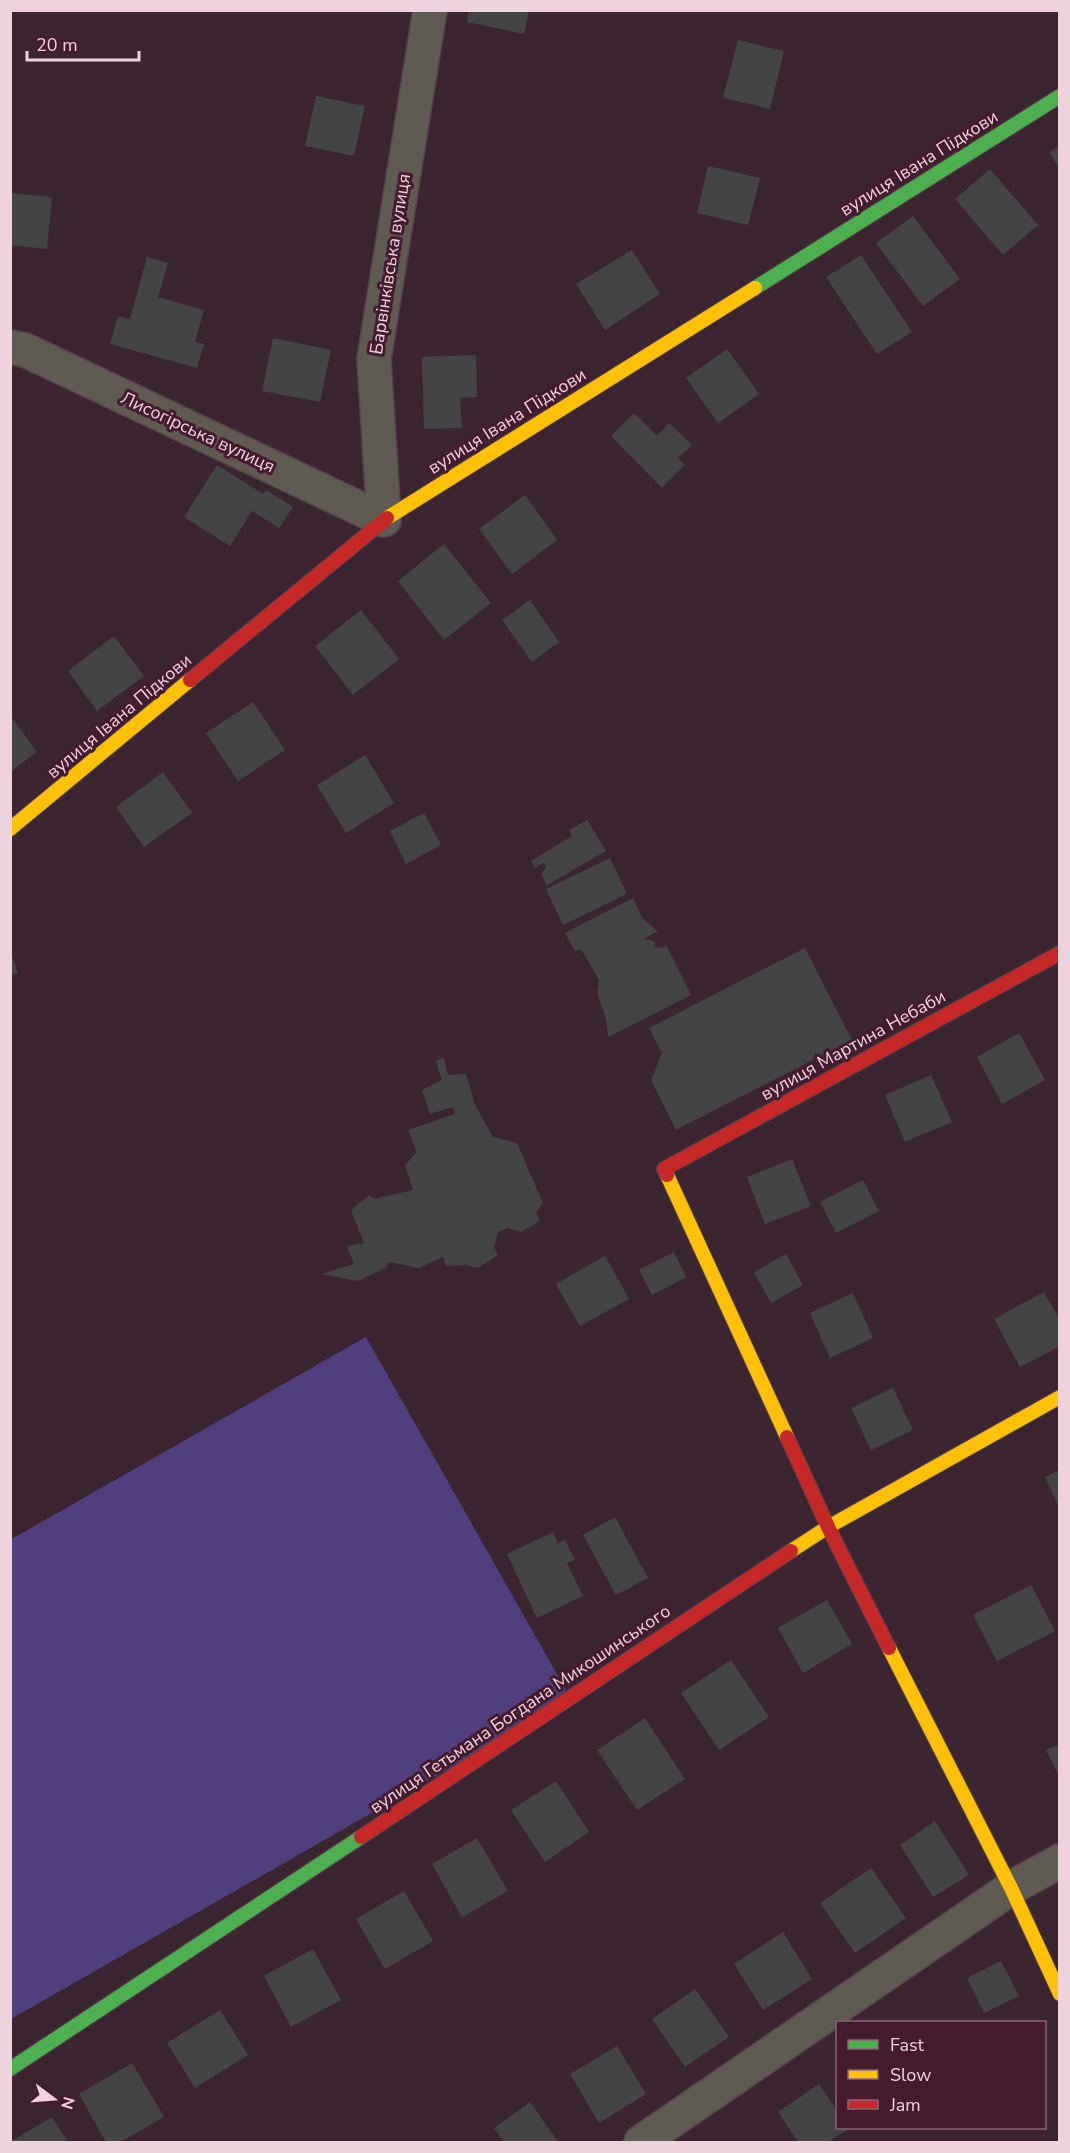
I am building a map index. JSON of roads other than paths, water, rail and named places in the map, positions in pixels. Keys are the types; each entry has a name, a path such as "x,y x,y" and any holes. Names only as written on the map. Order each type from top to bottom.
{"street":[{"name":"Барвінківська вулиця","path":"384,520 374,359 430,10"},
{"name":"вулиця Івана Підкови","path":"10,829 384,520 1059,96"},
{"name":"Лисогірська вулиця","path":"10,347 26,350 384,520"},
{"name":"вулиця Мартина Небаби","path":"828,1527 664,1169 1059,953"},
{"name":"вулиця Гетьмана Богдана Микошинського","path":"10,2069 828,1527 1059,1397"},
{"path":"828,1527 1011,1888 1059,1994"},
{"path":"641,2142 1011,1888 1059,1861"}]}
